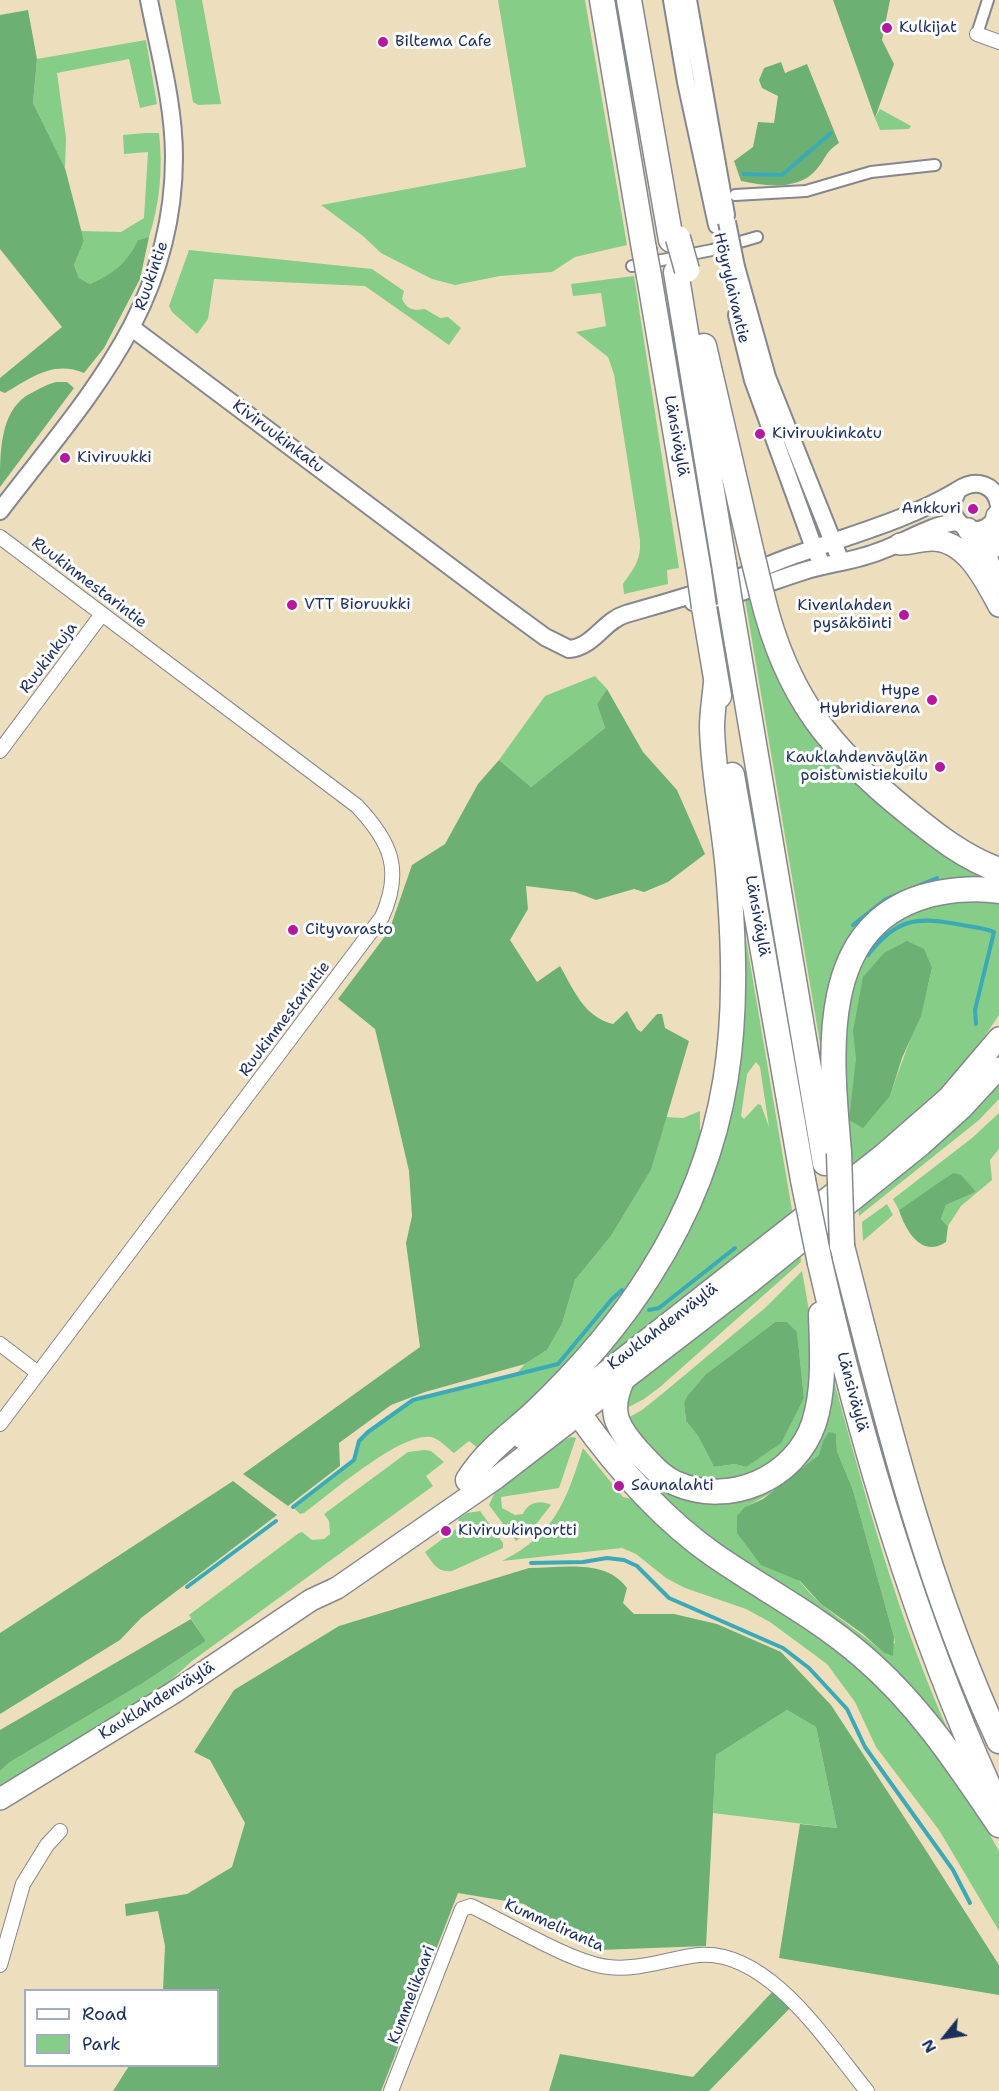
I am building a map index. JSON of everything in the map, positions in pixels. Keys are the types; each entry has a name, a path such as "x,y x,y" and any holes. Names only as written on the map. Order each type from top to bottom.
{"highway":[{"name":"Länsiväylä","path":"602,0 642,264 699,572 803,1180 820,1263 849,1385 906,1579 958,1718 999,1808"},
{"name":"Länsiväylä","path":"629,0 655,148 681,271 730,602 832,1158 842,1246 898,1462 929,1565 982,1705 999,1741"},
{"path":"681,271 768,619 789,677 807,709 834,745 883,793 961,852 999,870"},
{"path":"468,1480 489,1467 633,1301 692,1199 711,1148 722,1112 733,1007 733,956 728,871 712,727 716,682"},
{"path":"961,852 999,857"},
{"path":"832,1158 834,1032 840,987 855,950 874,923 903,903 954,891 999,891"},
{"path":"622,1380 615,1396 614,1409 618,1423 649,1462 674,1482 693,1489 726,1492 745,1488 779,1472 803,1444 813,1424 819,1397 822,1374 820,1263"},
{"path":"580,1402 646,1495 680,1528 714,1555 836,1634 900,1691 939,1737 999,1825"}],"main road":[{"path":"998,511 995,531 999,546"},
{"path":"962,526 982,546 999,590"},
{"path":"900,544 933,540 950,543 959,549 979,572 999,606"},
{"name":"Kauklahdenväylä","path":"0,1799 173,1693 311,1600 337,1588 447,1504 489,1467 580,1402 884,1154 948,1098 999,1038"},
{"name":"Kauklahdenväylä","path":"580,1402 622,1380 921,1145 961,1109 999,1068"},
{"name":"Kauklahdenväylä","path":"447,1504 468,1480"}],"street":[{"name":"Ruukintie","path":"0,512 111,364 132,328 154,278 163,248 173,187 171,124 149,0"},
{"name":"Höyrylaivantie","path":"672,0 686,82 722,224 753,380 814,548 823,566"},
{"name":"Höyrylaivantie","path":"688,0 722,224"},
{"path":"988,0 976,34 999,42"},
{"path":"735,195 806,191 871,172 935,165"},
{"path":"642,264 712,250 757,237"},
{"name":"Höyrylaivantie","path":"731,268 791,442 841,562"},
{"name":"Kiviruukinkatu","path":"132,328 558,645 570,649 582,647 612,620 666,604 919,511 958,490"},
{"path":"991,482 998,511 990,526 983,529 962,526 951,505 958,490 966,485 991,482"},
{"name":"Kiviruukinkatu","path":"666,604 737,595 823,566 900,544 910,537 962,526"},
{"name":"Ruukinmestarintie","path":"0,537 357,806 374,824 386,846 391,858 394,884 382,916 0,1424"},
{"name":"Ruukinkuja","path":"0,751 102,614"},
{"path":"0,1344 38,1372"},
{"path":"0,1965 23,1884 46,1845 60,1831"},
{"name":"Kummeliranta","path":"462,1910 471,1906 584,1961 607,1967 625,1968 699,1955 732,1960 760,1973 783,1990 867,2091"},
{"name":"Kummelikaari","path":"391,2091 462,1910"}],"green space":[{"path":"175,0 202,0 221,104 198,105 193,102"},
{"path":"498,0 585,0 627,245 575,257 552,272 500,276 455,285 432,279 381,253 363,236 321,205 526,167"},
{"path":"833,0 890,0 882,40 894,64 875,118"},
{"path":"28,10 37,59 33,103 65,168 84,241 74,265 79,278 90,284 106,276 124,262 138,240 149,237 140,279 104,348 84,373 62,369 43,372 5,393 0,391 0,378 62,327 0,249 0,15"},
{"path":"146,40 157,104 140,108 129,59 57,73 66,138 65,168 33,103 37,59"},
{"path":"781,62 785,73 807,64 839,143 809,177 800,181 771,185 741,181 734,161 753,147 758,122 774,123 778,96 762,88 759,80 764,68"},
{"path":"880,109 911,126 909,129 880,130 875,118"},
{"path":"159,133 160,146 158,198 149,237 138,240 118,267 90,284 79,278 74,265 84,241 81,231 121,232 144,218 148,152 124,154 123,135"},
{"path":"189,250 372,269 404,291 402,299 409,308 425,309 440,318 448,317 461,328 449,345 365,286 214,279 208,319 197,334 172,312 169,306"},
{"path":"634,276 679,568 667,570 668,584 624,594 623,584 638,559 640,540 614,374 608,357 576,332 606,326 601,293 573,296 571,284"},
{"path":"56,382 67,382 74,388 0,487 1,448 6,423 11,413 26,396"},
{"path":"754,596 801,713 999,877 864,922 825,1073 745,599"},
{"path":"595,676 607,689 597,704 605,728 531,787 499,760 545,696"},
{"path":"607,689 643,752 677,790 705,854 668,882 644,892 634,889 596,900 575,892 526,886 528,909 510,940 537,982 560,966 575,993 594,1015 613,1024 627,1011 641,1032 657,1014 662,1014 665,1028 689,1041 651,1170 611,1236 575,1280 562,1324 547,1350 525,1364 425,1392 391,1405 339,1443 340,1466 288,1506 243,1474 420,1347 406,1243 412,1216 409,1171 398,1124 375,1029 338,999 389,931 412,865 445,844 478,784 499,760 531,787 605,728 597,704"},
{"path":"999,898 999,1015 952,1085 851,1173 840,1077 850,976 872,937 928,903","holes":["932,968 918,1017 890,1096 856,1059 857,1045"]},
{"path":"740,904 793,1216 568,1393 713,1169","holes":["756,1062 760,1067 769,1127 761,1105 758,1104 744,1119 741,1116 747,1074"]},
{"path":"907,941 924,949 932,968 921,1016 902,1058 890,1096 863,1128 849,1120 856,1059 853,1031 863,977 884,953"},
{"path":"999,1079 999,1099 979,1120 859,1216 858,1204"},
{"path":"700,1111 700,1139 682,1193 631,1286 566,1368 479,1449 469,1441 454,1453 434,1438 418,1438 384,1454 304,1513 300,1514 293,1507 354,1460 359,1441 368,1432 413,1400 516,1374 525,1364 547,1350 562,1324 575,1280 611,1236 651,1170 666,1117 683,1118"},
{"path":"999,1113 999,1149 990,1160 992,1180 961,1206 948,1226 941,1219 946,1205 976,1192 953,1174 899,1210 893,1199 972,1138"},
{"path":"953,1173 961,1175 976,1192 946,1205 941,1219 948,1226 946,1242 929,1247 915,1240 899,1210"},
{"path":"887,1204 893,1215 863,1241 862,1222"},
{"path":"800,1251 801,1262 660,1387 623,1410 627,1395 636,1383"},
{"path":"802,1271 813,1333 815,1364 802,1429 783,1456 743,1479 701,1481 667,1468 626,1419 642,1410 765,1308","holes":["775,1322 787,1322 797,1333 804,1398 746,1467 735,1464 714,1467 698,1436 686,1421 684,1403 687,1396 706,1374"]},
{"path":"775,1322 787,1322 797,1332 804,1398 781,1443 746,1467 735,1464 714,1467 698,1436 686,1421 684,1403 687,1396 706,1374"},
{"path":"832,1374 871,1514 900,1606 916,1652 953,1741 680,1518 605,1433 612,1427 652,1475 770,1483","holes":["836,1435 837,1451 853,1490 894,1637 895,1643 883,1652 809,1592 745,1507 797,1476 820,1455 823,1441"]},
{"path":"829,1432 836,1434 837,1451 853,1490 894,1637 893,1656 883,1652 863,1634 821,1604 800,1581 761,1565 737,1533 737,1516 745,1507 763,1499 819,1455 823,1441"},
{"path":"571,1437 576,1438 559,1488 501,1497 502,1508 515,1515 523,1514 534,1503 543,1502 551,1505 533,1528 516,1541 489,1505 495,1492 503,1486 500,1483"},
{"path":"583,1448 623,1497 641,1501 885,1684 969,1798 999,1851 999,1931 939,1830 876,1747 855,1702 827,1664 770,1622 746,1609 685,1588 666,1578 636,1554 622,1548 502,1561 534,1540 556,1515 564,1501"},
{"path":"431,1451 444,1462 426,1476 433,1486 192,1661 152,1697 0,1789 0,1771 10,1762 143,1683 206,1641 189,1615 299,1533 302,1532 312,1540 324,1539 330,1534 329,1521 324,1514 408,1452"},
{"path":"233,1481 277,1515 141,1618 120,1640 0,1714 0,1633"},
{"path":"480,1511 503,1543 503,1548 452,1571 439,1569 425,1552 460,1526 458,1519 467,1513"},
{"path":"569,1566 595,1568 618,1579 627,1588 623,1603 634,1614 674,1614 717,1624 781,1652 831,1705 999,1965 999,1995 779,1958 800,1824 837,1828 816,1727 787,1710 716,1755 706,1946 599,1950 524,1904 458,1893 381,2091 113,2091 128,2067 219,2067 219,1989 163,1989 165,1946 158,1911 126,1916 125,1904 187,1894 232,1867 245,1823 210,1760 194,1752 234,1690 339,1626 529,1568"},
{"path":"191,1619 206,1641 143,1683 10,1762 0,1771 0,1730"},
{"path":"787,1710 816,1727 837,1828 713,1813 716,1755"},
{"path":"773,1991 791,2007 709,2091 549,2091 560,2054 693,2077"}],"waterway":[{"path":"744,174 782,175 831,133"},
{"path":"853,925 886,899 937,878"},
{"path":"868,955 888,933 909,923 946,922 994,932 975,1010 976,1024"},
{"path":"649,1310 659,1308 735,1248"},
{"path":"293,1507 354,1460 359,1441 368,1432 413,1400 558,1364 622,1290"},
{"path":"187,1587 276,1521"},
{"path":"531,1563 583,1562 607,1558 624,1560 637,1566 669,1598 783,1648 809,1668 847,1709 865,1747 953,1870 970,1903"}],"place":[{"name":"Kulkijat","path":"887,28"},
{"name":"Biltema Cafe","path":"383,42"},
{"name":"Kiviruukinkatu","path":"760,434"},
{"name":"Kiviruukki","path":"65,458"},
{"name":"Ankkuri","path":"973,509"},
{"name":"VTT Bioruukki","path":"292,605"},
{"name":"Kivenlahden pysäköinti","path":"904,615"},
{"name":"Hype Hybridiarena","path":"932,700"},
{"name":"Kauklahdenväylän poistumistiekuilu","path":"940,767"},
{"name":"Cityvarasto","path":"293,930"},
{"name":"Saunalahti","path":"619,1486"},
{"name":"Kiviruukinportti","path":"446,1531"}]}
